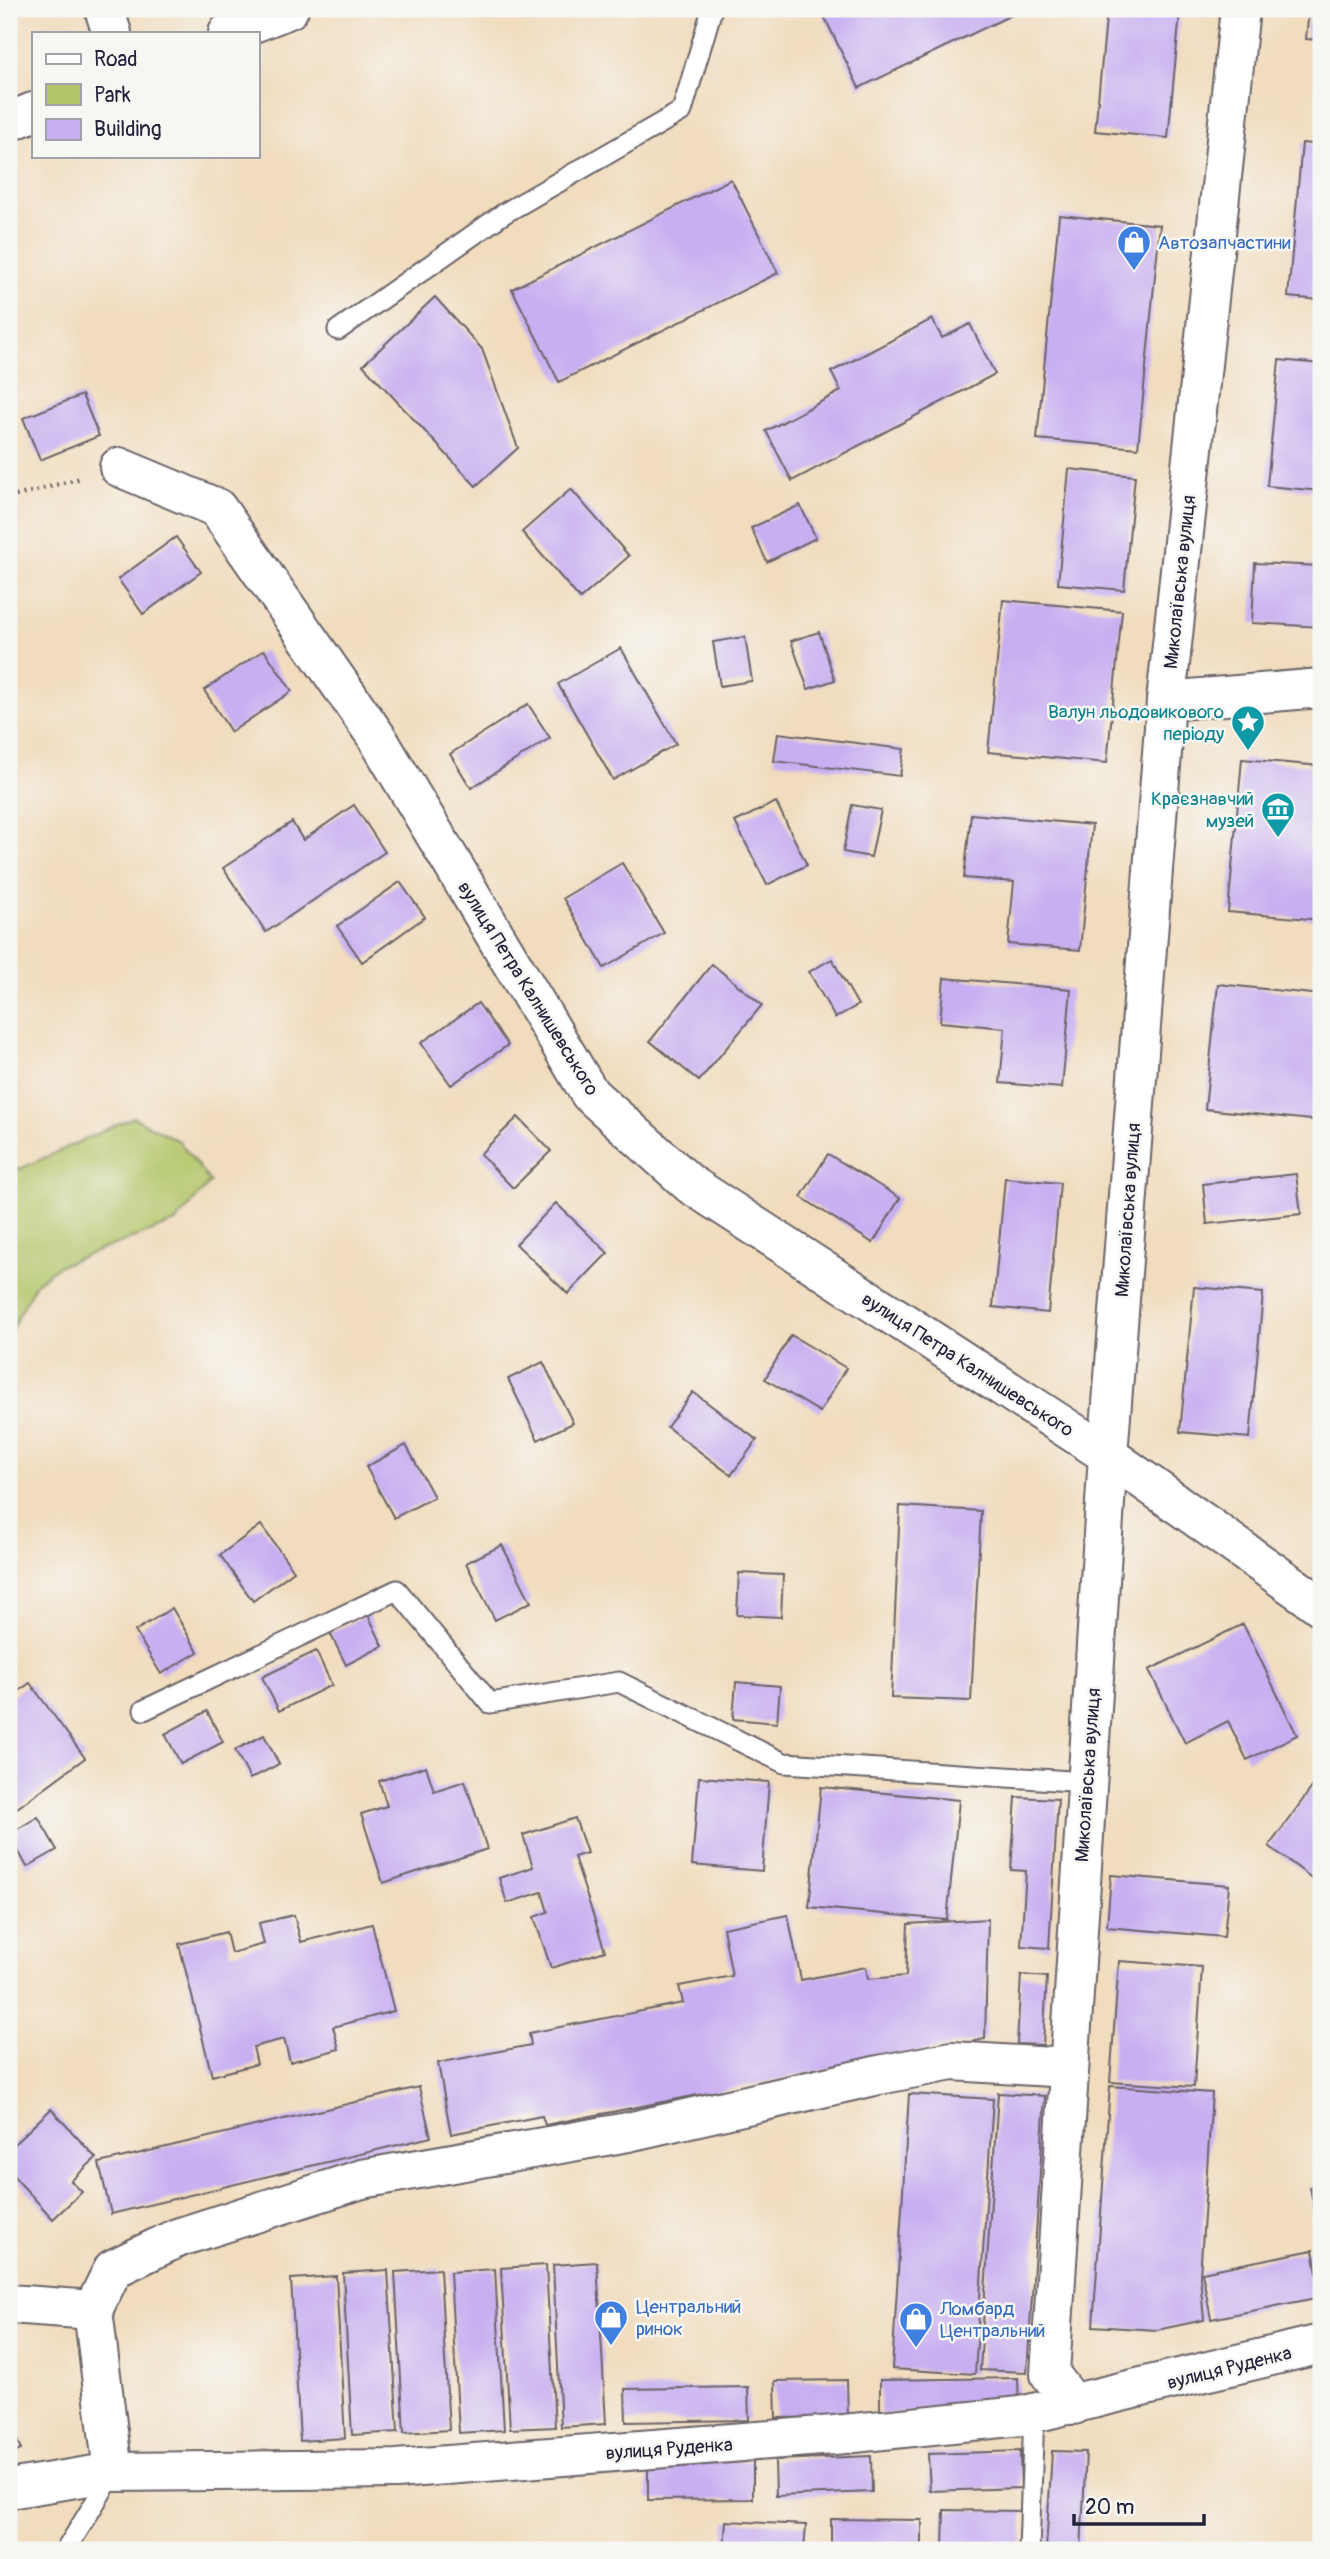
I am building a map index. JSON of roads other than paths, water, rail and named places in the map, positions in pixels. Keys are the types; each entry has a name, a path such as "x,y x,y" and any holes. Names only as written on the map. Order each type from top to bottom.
{"street":[{"path":"104,9 113,32"},
{"path":"231,32 289,9"},
{"name":"Миколаївська вулиця","path":"1074,2405 1050,2374 1108,1455 1166,701 1240,9"},
{"path":"9,122 32,112"},
{"name":"вулиця Петра Калнишевського","path":"119,467 217,508 376,736 590,1094 690,1184 1108,1455 1321,1606"},
{"path":"1166,701 1321,688"},
{"path":"113,2472 93,2311 113,2269 177,2238 362,2179 628,2132 952,2061 1069,2068"},
{"path":"9,2304 93,2311"},
{"name":"вулиця Руденка","path":"9,2489 113,2472 397,2469 834,2435 1034,2413 1321,2344"}],"lane":[{"path":"338,330 503,214 682,111 712,9"},
{"path":"144,1710 397,1590 490,1703 619,1682 784,1763 1087,1782"},
{"path":"1030,2550 1034,2413"},
{"path":"66,2550 113,2472"}],"place":[{"name":"Автозапчастини","path":"1134,272"},
{"name":"Валун льодовикового періоду","path":"1248,752"},
{"name":"Краєзнавчий музей","path":"1278,839"},
{"name":"Центральний ринок","path":"611,2347"},
{"name":"Ломбард Центральний","path":"916,2349"}]}
